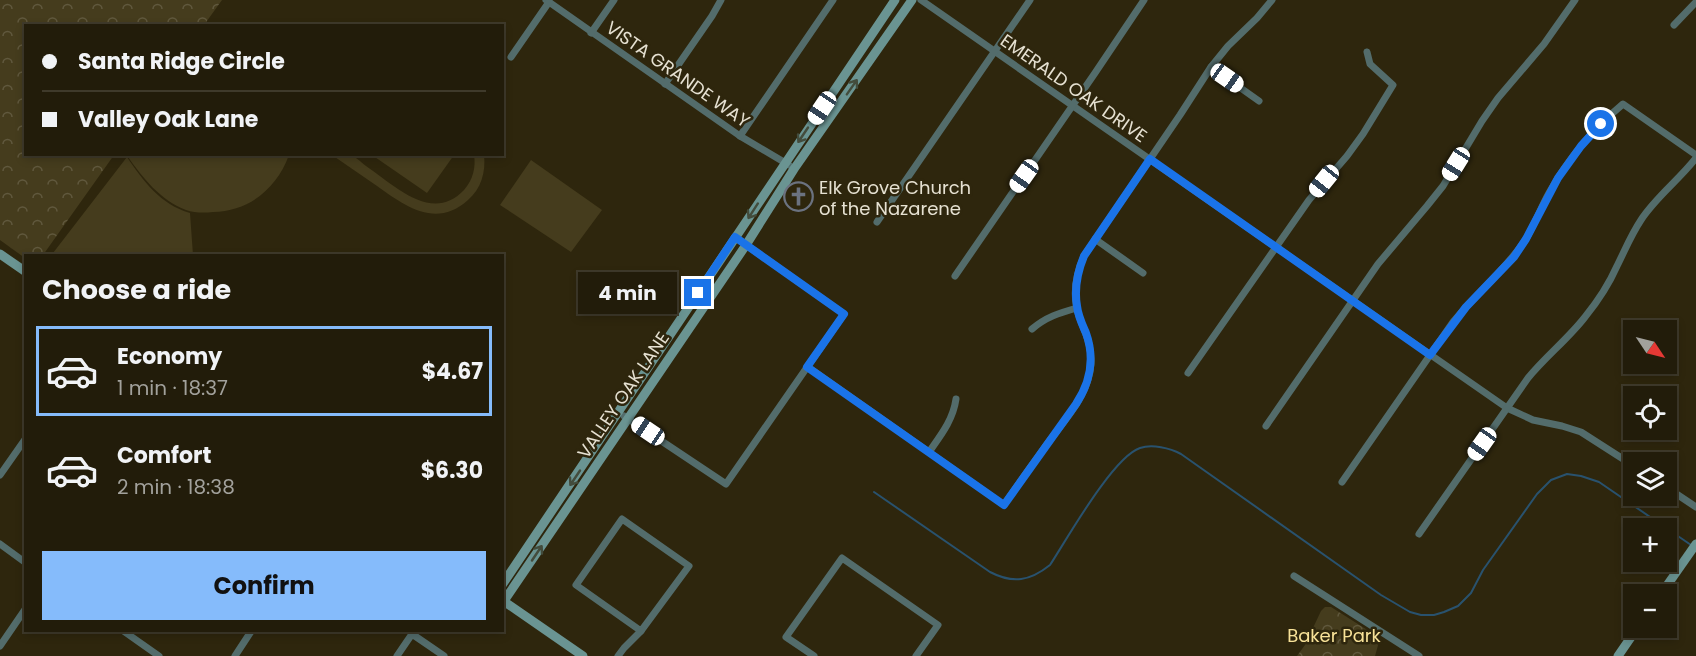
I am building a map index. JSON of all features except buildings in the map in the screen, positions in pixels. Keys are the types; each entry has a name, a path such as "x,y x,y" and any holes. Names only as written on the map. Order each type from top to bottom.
{"street":[{"path":"591,33 614,0"},
{"path":"665,84 721,0"},
{"path":"740,136 833,0"},
{"name":"VALLEY OAK LANE","path":"504,599 624,415 735,237 895,0"},
{"name":"VALLEY OAK LANE","path":"504,582 746,245 794,169 912,0"},
{"name":"EMERALD OAK DRIVE","path":"921,0 1507,408 1533,420 1581,432 1623,459"},
{"path":"877,222 1030,0"},
{"path":"955,276 1144,0"},
{"path":"807,367 1004,505 1085,388 1090,371 1090,353 1075,293 1077,274 1084,256 1211,67 1272,0"},
{"path":"1266,426 1386,253 1443,186 1498,98 1544,44 1575,0"},
{"path":"511,57 547,1"},
{"name":"VISTA GRANDE WAY","path":"547,1 740,136 794,169"},
{"path":"1674,25 1696,2"},
{"path":"1188,373 1309,200 1363,134 1393,84 1370,64 1367,52"},
{"path":"1211,67 1259,101"},
{"path":"1341,482 1466,307 1514,257 1558,178 1581,146 1623,105 1696,157 1686,171 1652,205 1641,220 1608,284 1586,316 1534,371 1419,534"},
{"path":"624,415 726,484 844,314 735,237"},
{"path":"1095,239 1143,273"},
{"path":"0,254 24,271"},
{"path":"1032,329 1052,315 1077,308"},
{"path":"929,452 948,424 956,399"},
{"path":"0,475 24,441"},
{"path":"1677,495 1696,507"},
{"path":"618,656 641,631 689,566 621,519 576,585 641,631"},
{"path":"0,544 24,562"},
{"path":"1668,584 1696,544"},
{"path":"814,656 786,637 842,558 938,625 916,656"},
{"path":"1294,576 1419,656"},
{"path":"504,602 583,656"},
{"path":"0,646 24,611"},
{"path":"235,656 251,632"},
{"path":"133,633 159,656"},
{"path":"397,656 412,634 444,656"},
{"path":"1618,656 1630,638"}],"green space":[{"path":"0,0 222,0 205,24 24,24 24,156 113,156 44,254 24,254 24,257 0,240"},
{"path":"289,156 277,178 250,202 226,211 203,213 186,210 168,200 146,180 128,157"},
{"path":"333,156 352,156 401,191 426,202 439,203 452,200 464,190 473,173 474,156 484,156 482,180 473,196 456,209 433,214 399,201"},
{"path":"373,156 453,156 427,193"},
{"path":"127,157 146,183 161,198 190,213 193,254 53,253"},
{"path":"531,160 602,210 571,252 500,205"},
{"name":"Baker Park","path":"1325,607 1331,607 1380,638 1375,656 1297,656"}],"waterway":[{"path":"874,492 990,572 1006,578 1021,579 1035,575 1050,565 1104,482 1129,455 1145,447 1166,448 1181,454 1381,595 1410,612 1421,615 1434,615 1458,606 1471,593 1483,570 1537,494 1551,480 1567,474 1599,482 1691,545"}],"place":[{"name":"Elk Grove Church of the Nazarene","path":"798,197"}],"route":[{"path":"698,293 735,237 844,314 807,367 1004,505 1081,397 1085,388 1091,362 1089,344 1077,308 1075,293 1077,274 1084,256 1150,159 1430,355 1453,322 1514,257 1569,161 1601,124"}]}
